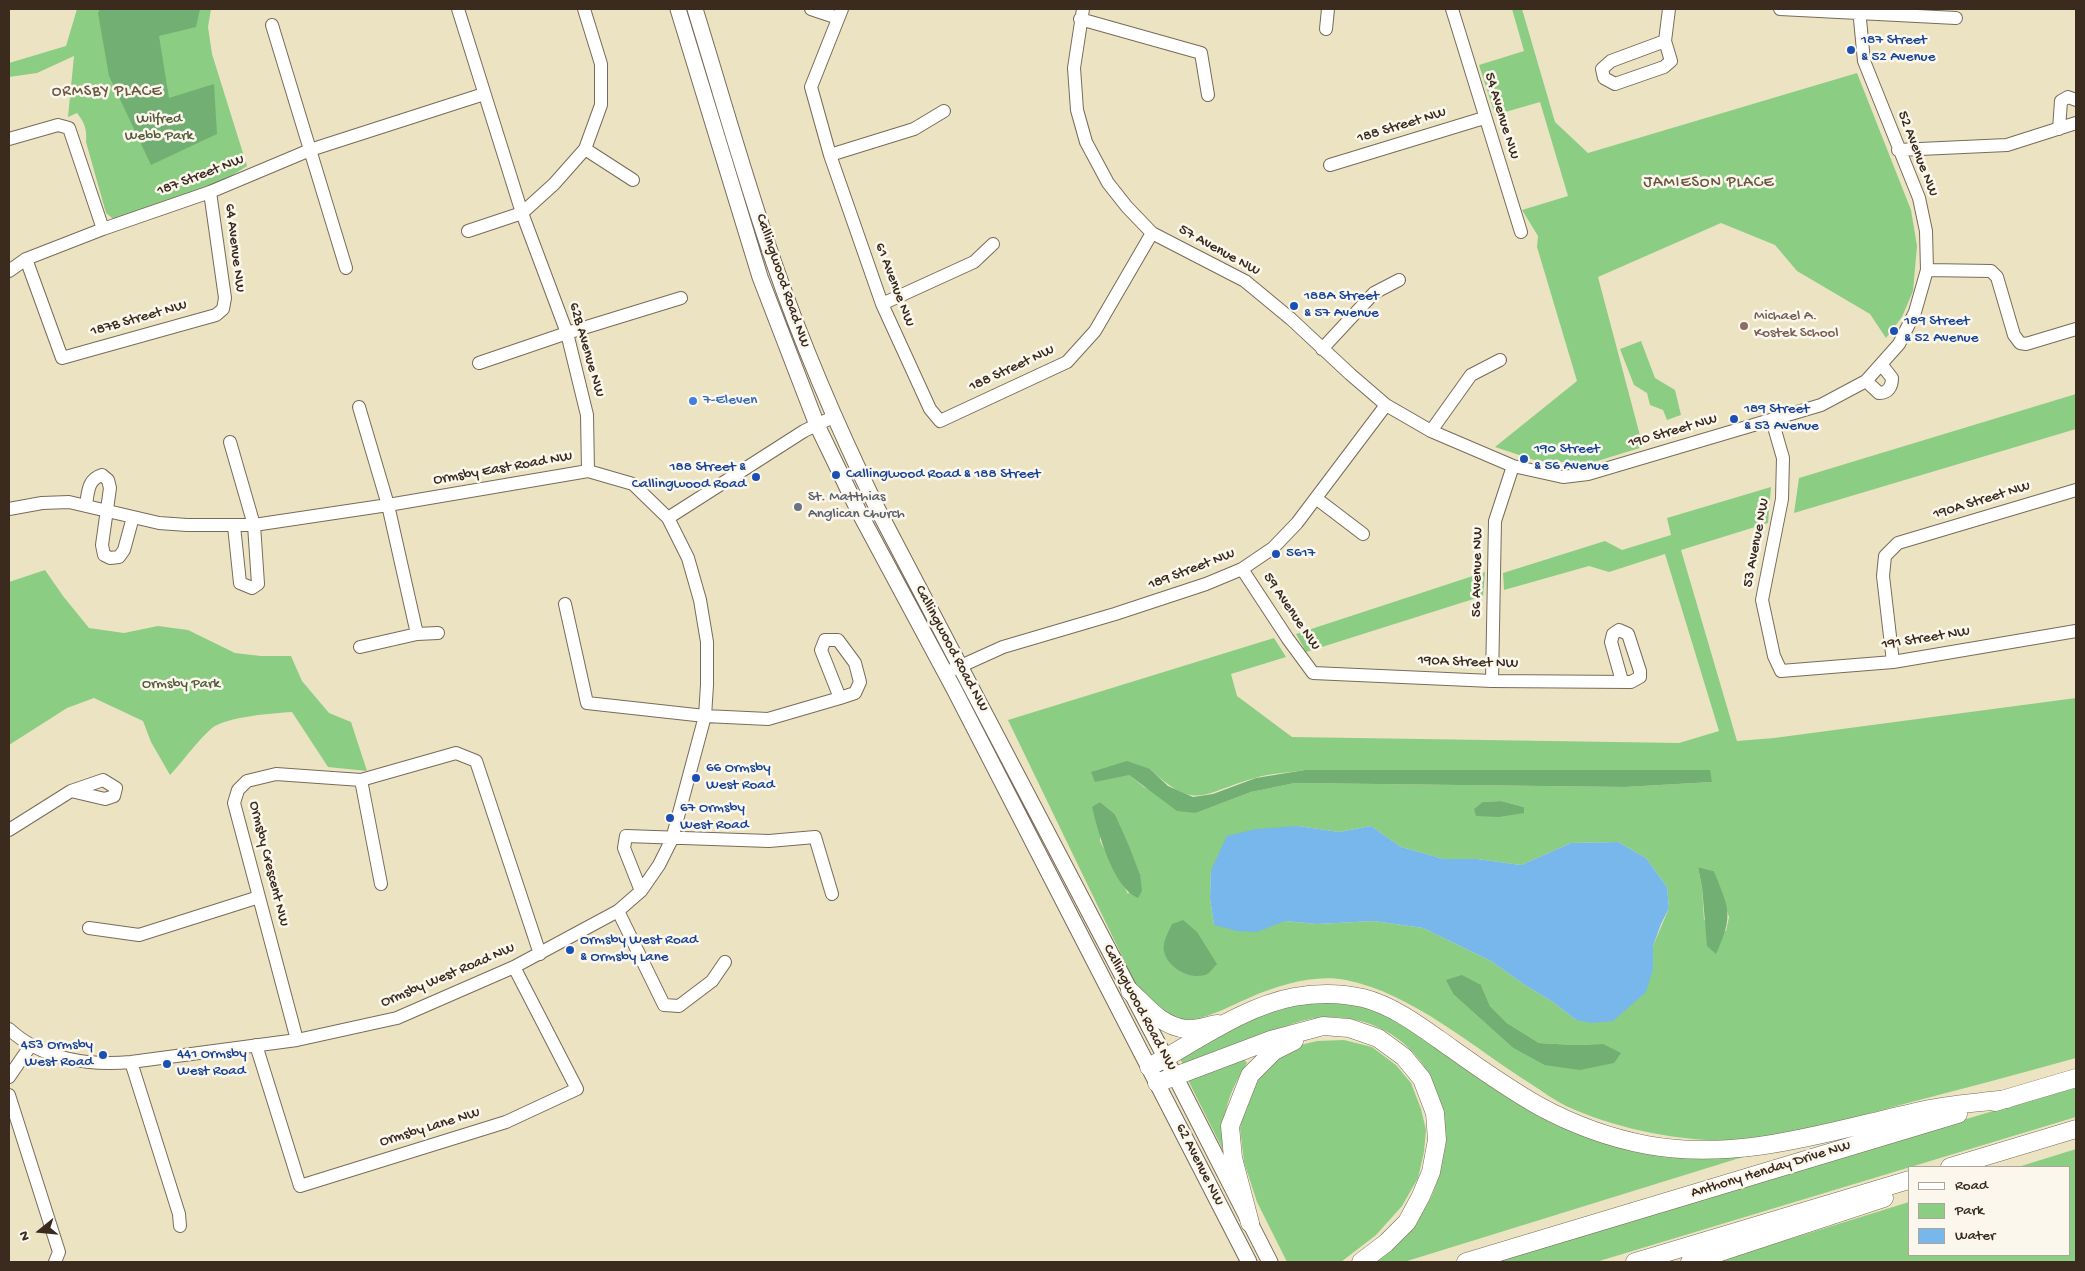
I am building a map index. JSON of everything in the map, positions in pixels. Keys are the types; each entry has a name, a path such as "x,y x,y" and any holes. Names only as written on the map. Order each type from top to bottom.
{"highway":[{"path":"1130,991 1157,1017 1168,1024 1188,1029 1228,1022"},
{"path":"1149,1067 1228,1022 1266,1005 1294,997 1336,995 1363,998 1405,1017 1539,1106 1571,1122 1610,1135 1656,1146 1708,1150 1743,1149 1782,1143 1923,1110 2007,1099"},
{"path":"1250,1223 1232,1150 1230,1126 1240,1097 1250,1075 1274,1051 1323,1026"},
{"path":"1157,1083 1271,1040 1323,1026 1349,1028 1378,1038 1404,1057 1422,1079 1435,1114 1437,1140 1431,1172 1407,1222 1386,1243 1361,1262"},
{"name":"Anthony Henday Drive NW","path":"1466,1262 2076,1078"},
{"path":"1953,1166 2076,1129"},
{"path":"1635,1262 1908,1180"},
{"path":"1690,1262 1873,1203 1908,1186"}],"main road":[{"name":"Callingwood Road NW","path":"678,9 760,277 817,425 860,514 946,673 1149,1067"},
{"name":"Callingwood Road NW","path":"695,9 773,262 801,339 833,417 877,508 1166,1058 1270,1262"},
{"name":"62 Avenue NW","path":"1149,1067 1249,1262"}],"street":[{"name":"62B Avenue NW","path":"458,9 522,213 567,333 587,415 588,471"},
{"path":"468,231 522,213 554,184 585,149 601,105 601,64 584,9"},
{"name":"61 Avenue NW","path":"811,9 840,13 811,87 830,155 882,304 930,409 940,421"},
{"path":"1326,29 1328,9"},
{"name":"54 Avenue NW","path":"1452,9 1484,118 1521,232"},
{"path":"1665,40 1611,61 1602,69 1604,78 1615,84 1664,67 1671,61 1665,40 1669,9"},
{"path":"1780,9 1859,11 1956,18"},
{"name":"52 Avenue NW","path":"1859,11 1864,61 1898,150 1919,198 1926,231 1927,270 1916,312"},
{"name":"57 Avenue NW","path":"1208,95 1201,53 1082,14 1074,68 1077,110 1086,142 1108,183 1127,207 1152,233 1245,281 1386,405 1431,431 1513,466"},
{"path":"272,25 346,268"},
{"name":"187 Street NW","path":"9,271 26,259 103,229 210,192 310,150 484,94"},
{"path":"2058,128 2060,104 2064,98 2073,98"},
{"path":"830,155 914,129 944,111"},
{"name":"188 Street NW","path":"1330,165 1484,118"},
{"path":"1898,150 2007,145 2076,123"},
{"path":"9,139 58,125 69,128 103,229"},
{"path":"585,149 633,180"},
{"name":"64 Avenue NW","path":"210,192 225,298 223,309"},
{"name":"188 Street NW","path":"940,421 1067,362 1095,331 1152,233"},
{"path":"882,304 974,262 993,244"},
{"name":"187B Street NW","path":"26,259 62,358 216,315 223,309"},
{"path":"1927,270 1991,271 1996,277 2014,335 2020,343 2026,344 2076,329"},
{"path":"1322,349 1374,294 1399,280"},
{"path":"479,363 567,333 681,298"},
{"name":"190 Street NW","path":"1513,466 1563,477 1588,474 1820,405 1866,380 1899,344 1916,312"},
{"path":"1431,431 1471,376 1500,360"},
{"path":"1866,380 1879,392 1885,392 1889,389 1892,378 1881,364"},
{"name":"189 Street NW","path":"946,673 1003,647 1115,614 1206,584 1242,569 1273,548 1297,523 1317,499 1386,405"},
{"path":"359,408 388,505 416,634"},
{"path":"668,518 804,431 833,417"},
{"name":"53 Avenue NW","path":"1772,420 1783,458 1782,499 1762,600 1774,656 1781,672"},
{"path":"230,442 254,525 258,584 252,588 240,583 234,526"},
{"name":"56 Avenue NW","path":"1492,681 1495,521 1513,466"},
{"name":"Ormsby East Road NW","path":"9,509 42,503 68,502 159,523 254,525 388,505 588,471 633,484 668,518"},
{"path":"86,505 90,483 95,477 102,475 108,480 110,488 102,545 104,555 110,558 118,557 124,550 133,517"},
{"name":"190A Street NW","path":"1893,662 1883,576 1885,556 1898,543 2076,490"},
{"path":"1317,499 1363,534"},
{"name":"Ormsby West Road NW","path":"9,1029 31,1045 84,1063 108,1064 297,1040 397,1018 540,954 618,911 642,891 659,865 672,838 705,716 708,685 707,642 700,600 688,558 668,518"},
{"name":"59 Avenue NW","path":"1242,569 1313,673"},
{"path":"565,604 587,703 705,716 768,719 840,698"},
{"name":"191 Street NW","path":"1781,672 1893,662 2076,631"},
{"path":"360,647 416,634 438,633"},
{"name":"190A Street NW","path":"1313,673 1492,681 1622,681"},
{"name":"Ormsby Crescent NW","path":"297,1040 234,803 238,790 247,781 276,774 361,780 456,753 476,761 540,954"},
{"path":"361,780 380,884"},
{"path":"9,830 71,791"},
{"path":"642,891 624,848 626,836 769,841 815,837 832,894"},
{"path":"89,928 139,935 259,897"},
{"path":"618,911 664,1005 679,1006 712,981 725,962"},
{"name":"Ormsby Lane NW","path":"256,1045 300,1186 506,1122 577,1089 514,966"},
{"path":"9,1077 31,1045"},
{"path":"131,1062 179,1214 180,1226"},
{"path":"9,1095 60,1252 55,1262"}],"green space":[{"name":"Wilfred Webb Park","path":"77,9 211,9 208,27 212,54 247,166 223,181 118,220 106,213 86,142 84,123 77,113 68,117 74,56 37,73 9,77 9,63 66,46"},
{"path":"100,9 200,9 196,27 159,36 169,98 214,84 217,134 151,165 109,76 98,13"},
{"path":"1512,9 1522,9 1555,122 1588,153 1857,73 1911,210 1917,246 1913,291 1902,317 1886,338 1870,314 1797,271 1775,245 1721,223 1598,277 1643,447 1591,463 1537,461 1495,447 1577,381 1537,247 1538,236 1522,210 1568,196 1540,102 1495,115 1479,65 1524,51"},
{"path":"1641,341 1655,378 1675,390 1681,415 1667,420 1663,410 1650,405 1647,393 1634,385 1620,349"},
{"path":"2076,394 2076,429 1794,513 1799,478"},
{"path":"1771,487 1768,523 1681,550 1737,741 1774,738 2076,698 2076,1058 1808,1129 1750,1139 1704,1140 1680,1138 1632,1129 1586,1115 1548,1095 1419,1009 1371,987 1346,980 1322,978 1285,985 1201,1018 1187,1020 1174,1018 1161,1012 1148,1000 1134,981 1008,720 1274,638 1286,657 1231,674 1237,696 1292,737 1679,743 1719,731 1665,554 1609,572 1589,566 1504,590 1503,573 1605,541 1622,550 1671,535 1667,518","holes":["1150,769 1166,783 1190,795 1211,793 1261,776 1305,770 1709,770 1712,782 1625,787 1295,783 1251,792 1196,813 1144,787 1129,775","1501,801 1524,807 1524,812 1483,802","1100,802 1115,814 1140,874 1128,894 1100,841","1298,826 1339,832 1371,826 1401,847 1444,859 1477,859 1521,865 1571,843 1618,842 1646,858 1667,887 1669,908 1653,946 1653,969 1576,1020 1553,1002 1491,961 1423,928 1374,921 1317,924 1285,921 1214,925 1210,898 1211,870","1698,867 1714,871 1729,917 1726,931 1704,920 1702,887","1481,985 1490,1006 1507,1023 1539,1043 1603,1044 1544,1065 1513,1048 1454,995"]},
{"name":"Ormsby Park","path":"45,570 89,628 124,633 158,626 188,630 235,653 261,656 291,656 302,681 329,713 351,722 367,771 328,767 292,712 250,716 219,724 201,739 170,775 151,742 143,721 94,698 67,708 9,745 9,582"},
{"path":"1485,572 1483,596 1306,652 1296,634"},
{"path":"1127,761 1150,769 1168,786 1193,797 1213,794 1256,778 1305,770 1710,770 1712,782 1625,787 1295,783 1251,792 1196,813 1177,811 1129,775 1095,782 1091,772"},
{"path":"1501,801 1524,807 1524,813 1499,817 1476,816 1474,809 1483,802"},
{"path":"1100,802 1115,814 1129,846 1140,874 1142,891 1138,898 1121,883 1108,858 1092,807"},
{"path":"1698,867 1714,871 1726,904 1727,920 1725,930 1716,954 1707,946 1702,887"},
{"path":"1183,920 1197,932 1217,964 1206,974 1192,976 1186,974 1174,967 1166,957 1164,951 1165,940 1172,924"},
{"path":"1462,975 1481,985 1490,1006 1507,1023 1539,1043 1603,1044 1621,1053 1614,1063 1580,1070 1544,1065 1513,1048 1454,995 1446,980"},
{"path":"1329,999 1363,1004 1399,1021 1576,1128 1759,1152 1404,1262 1370,1262 1414,1222 1421,1213 1433,1193 1442,1163 1444,1132 1440,1103 1430,1076 1413,1052 1391,1034 1363,1022 1321,1017 1294,1023 1189,1064 1183,1064 1180,1059 1261,1014 1294,1004"},
{"path":"1344,1040 1372,1047 1396,1065 1411,1083 1421,1109 1426,1130 1424,1152 1418,1178 1402,1206 1376,1235 1341,1262 1287,1262 1257,1202 1244,1162 1240,1128 1245,1100 1267,1064 1292,1047 1317,1041"},
{"path":"1244,1059 1247,1063 1234,1086 1227,1105 1224,1126 1224,1152 1189,1079"},
{"path":"2076,1086 2076,1117 1914,1166 1908,1166 1908,1168 1596,1262 1492,1262"},
{"path":"2076,1149 2076,1262 1716,1262 1908,1202 1908,1256 2070,1256 2070,1166 2021,1166"}],"water":[{"path":"1298,826 1339,832 1371,826 1401,847 1444,859 1477,859 1521,865 1571,843 1618,842 1646,858 1667,887 1669,908 1653,946 1653,969 1646,992 1613,1021 1591,1023 1576,1020 1553,1002 1491,961 1423,928 1374,921 1317,924 1285,921 1257,932 1237,931 1214,925 1210,898 1211,870 1227,836 1256,829"}],"place":[{"name":"187 Street & 52 Avenue","path":"1851,50"},
{"name":"188A Street & 57 Avenue","path":"1294,306"},
{"name":"Michael A. Kostek School","path":"1744,326"},
{"name":"189 Street & 52 Avenue","path":"1894,331"},
{"name":"7-Eleven","path":"693,401"},
{"name":"189 Street & 53 Avenue","path":"1734,419"},
{"name":"190 Street & 56 Avenue","path":"1524,459"},
{"name":"Callingwood Road & 188 Street","path":"836,475"},
{"name":"188 Street & Callingwood Road","path":"756,477"},
{"name":"St. Matthias Anglican Church","path":"798,507"},
{"name":"5617","path":"1276,554"},
{"name":"66 Ormsby West Road","path":"696,778"},
{"name":"67 Ormsby West Road","path":"670,818"},
{"name":"Ormsby West Road & Ormsby Lane","path":"570,950"},
{"name":"453 Ormsby West Road","path":"103,1055"},
{"name":"441 Ormsby West Road","path":"167,1064"}],"district":[{"name":"ORMSBY PLACE","path":"107,93"},
{"name":"JAMIESON PLACE","path":"1709,184"}]}
